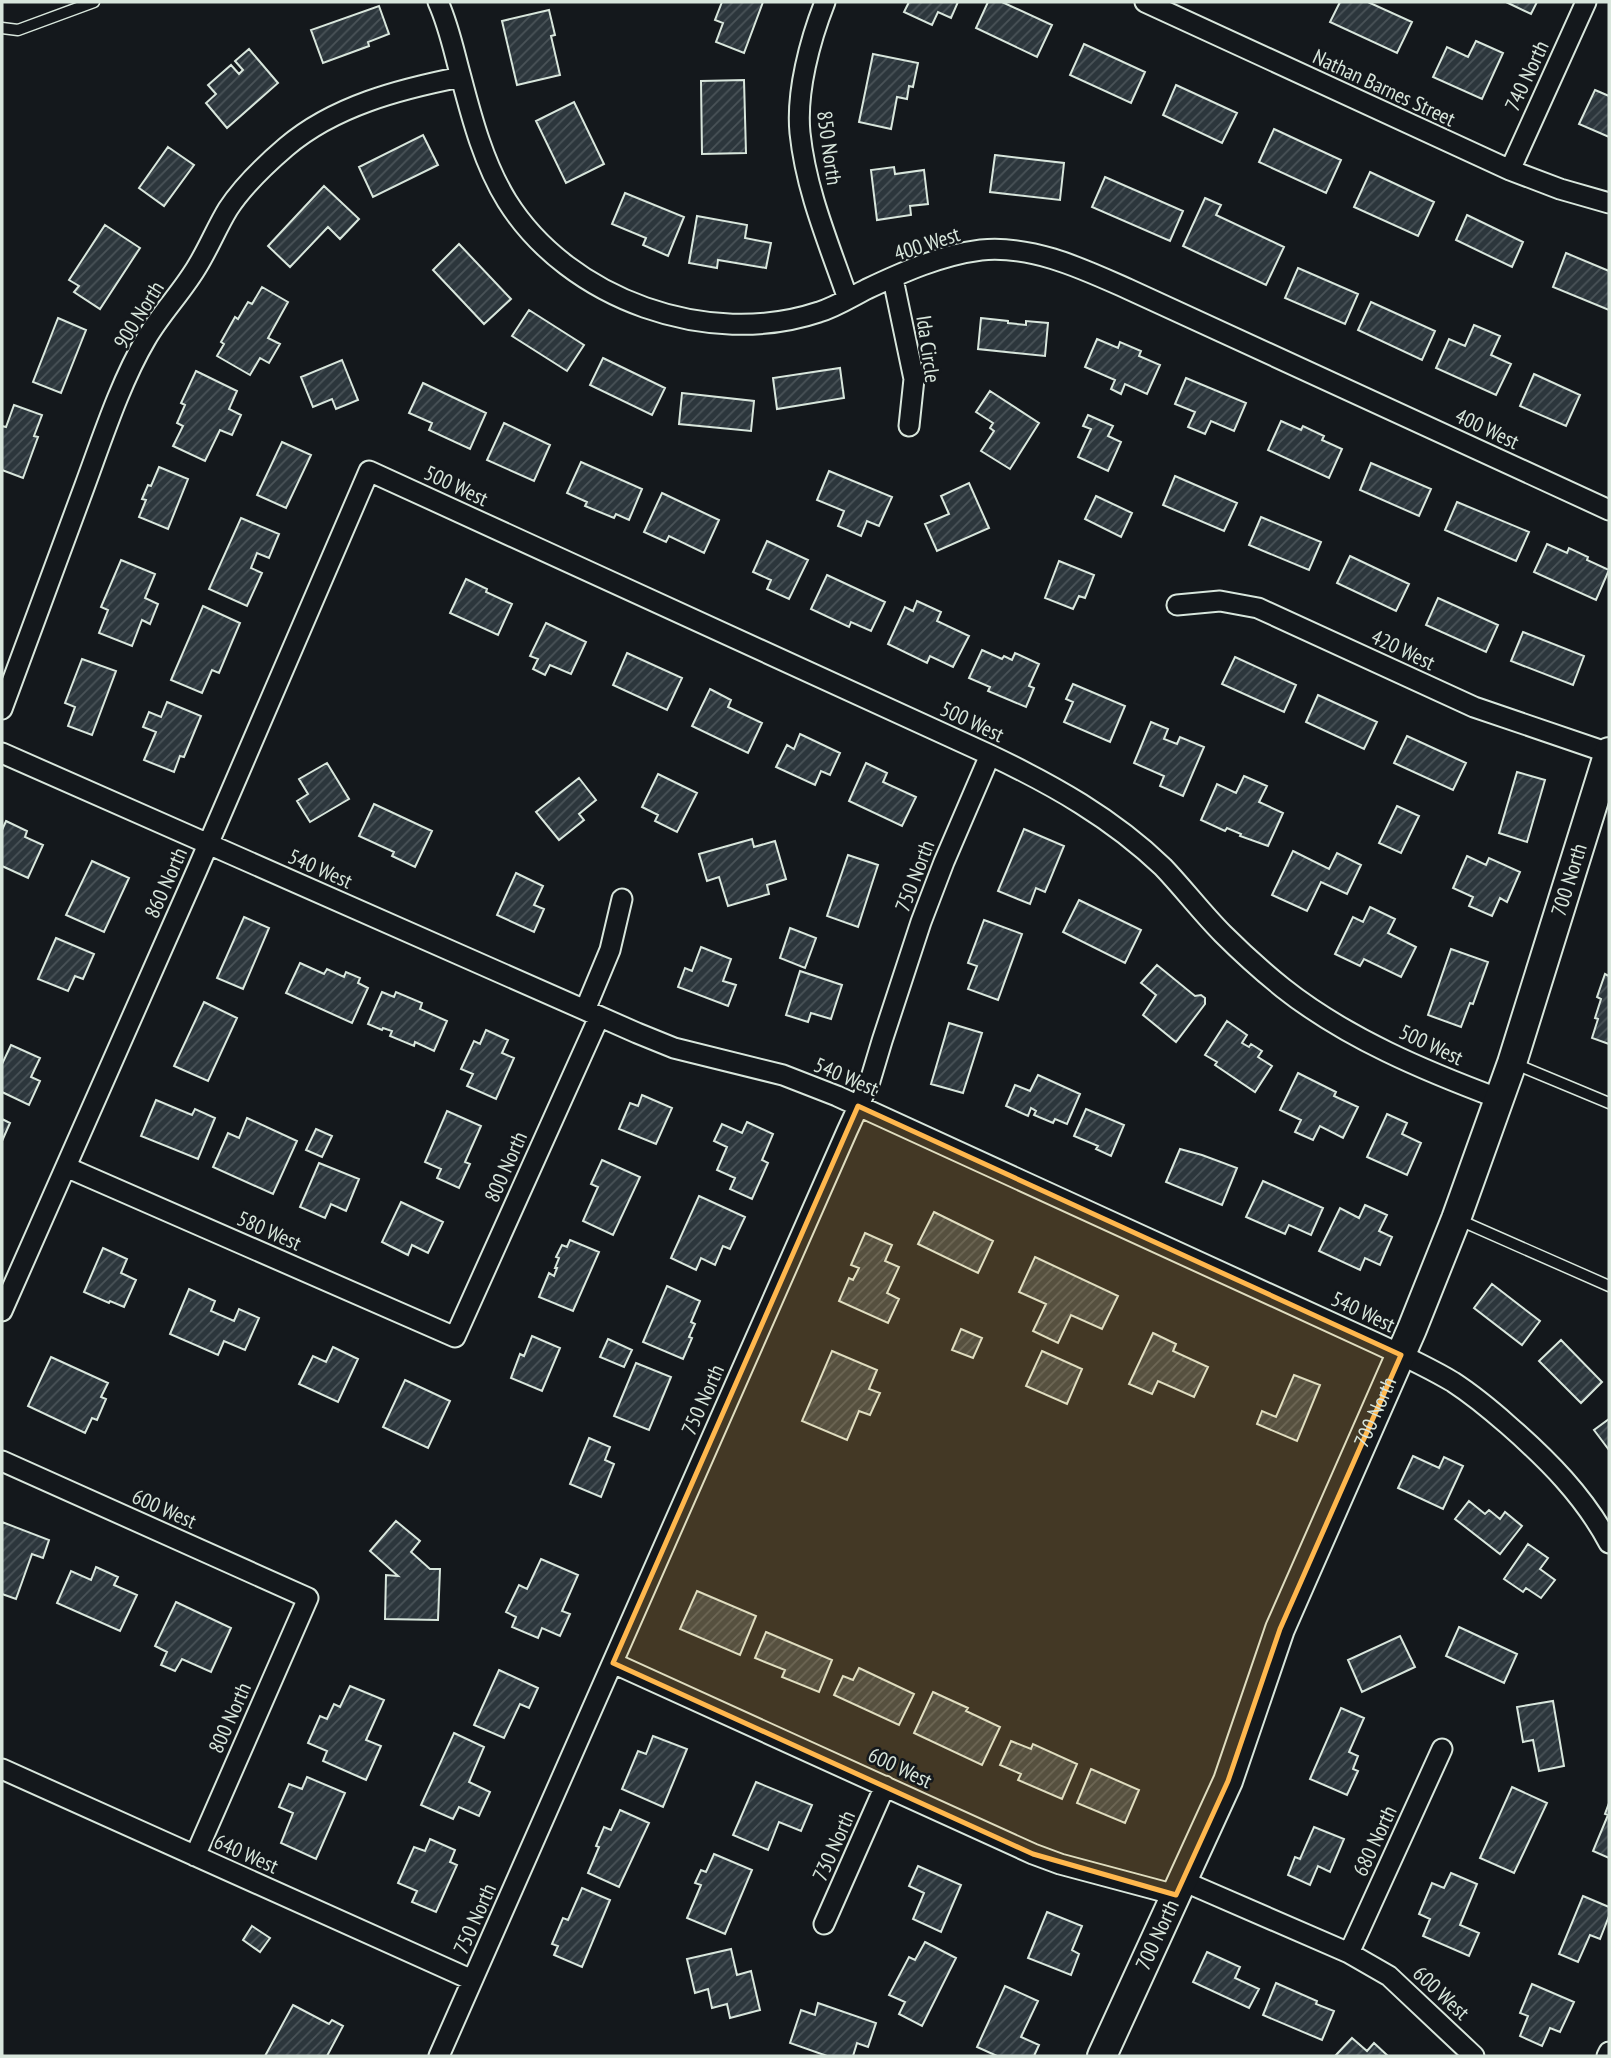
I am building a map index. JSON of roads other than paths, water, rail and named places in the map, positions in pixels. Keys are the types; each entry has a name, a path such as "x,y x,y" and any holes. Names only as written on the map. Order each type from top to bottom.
{"street":[{"name":"400 West","path":"438,2 453,43 477,133 506,200 539,242 557,258 591,282 627,299 684,318 720,323 773,323 823,311 945,257 983,250 1008,251 1058,261 1128,289 1609,510"},
{"name":"850 North","path":"825,2 806,66 800,100 799,131 814,202 848,299"},
{"name":"Nathan Barnes Street","path":"1145,2 1510,170 1560,189 1609,203"},
{"name":"740 North","path":"1510,170 1586,2"},
{"name":"900 North","path":"2,709 128,376 146,338 199,264 228,209 265,167 287,146 312,128 350,109 396,92 461,77"},
{"name":"Ida Circle","path":"893,279 914,379 909,426"},
{"name":"500 West","path":"369,471 990,755 1069,795 1131,838 1163,867 1223,934 1258,967 1306,1005 1368,1041 1452,1081 1500,1099"},
{"name":"860 North","path":"2,1311 369,471"},
{"name":"420 West","path":"1177,605 1220,601 1258,608 1474,707 1609,753"},
{"name":"700 North","path":"1102,2056 1228,1781 1280,1629 1401,1355 1456,1219 1512,1063 1609,753"},
{"name":"540 West","path":"2,754 674,1048 783,1075 858,1106 1401,1355 1453,1382 1480,1401 1539,1452 1569,1483 1597,1521 1609,1544"},
{"name":"750 North","path":"439,2056 870,1081 921,922 990,755"},
{"name":"800 North","path":"455,1337 592,1013 621,899"},
{"name":"580 West","path":"66,1167 455,1337"},
{"name":"600 West","path":"2,1461 308,1598"},
{"name":"800 North","path":"195,1856 308,1598"},
{"name":"600 West","path":"613,1663 1051,1861 1180,1888 1349,1953 1389,1976 1474,2056"},
{"name":"680 North","path":"1349,1953 1442,1749"},
{"name":"640 West","path":"2,1769 472,1980"},
{"name":"730 North","path":"824,1924 886,1786"}],"lane":[{"path":"2,28 18,30 94,2"},
{"path":"1512,1063 1609,1103"},
{"path":"1456,1219 1609,1286"}]}
